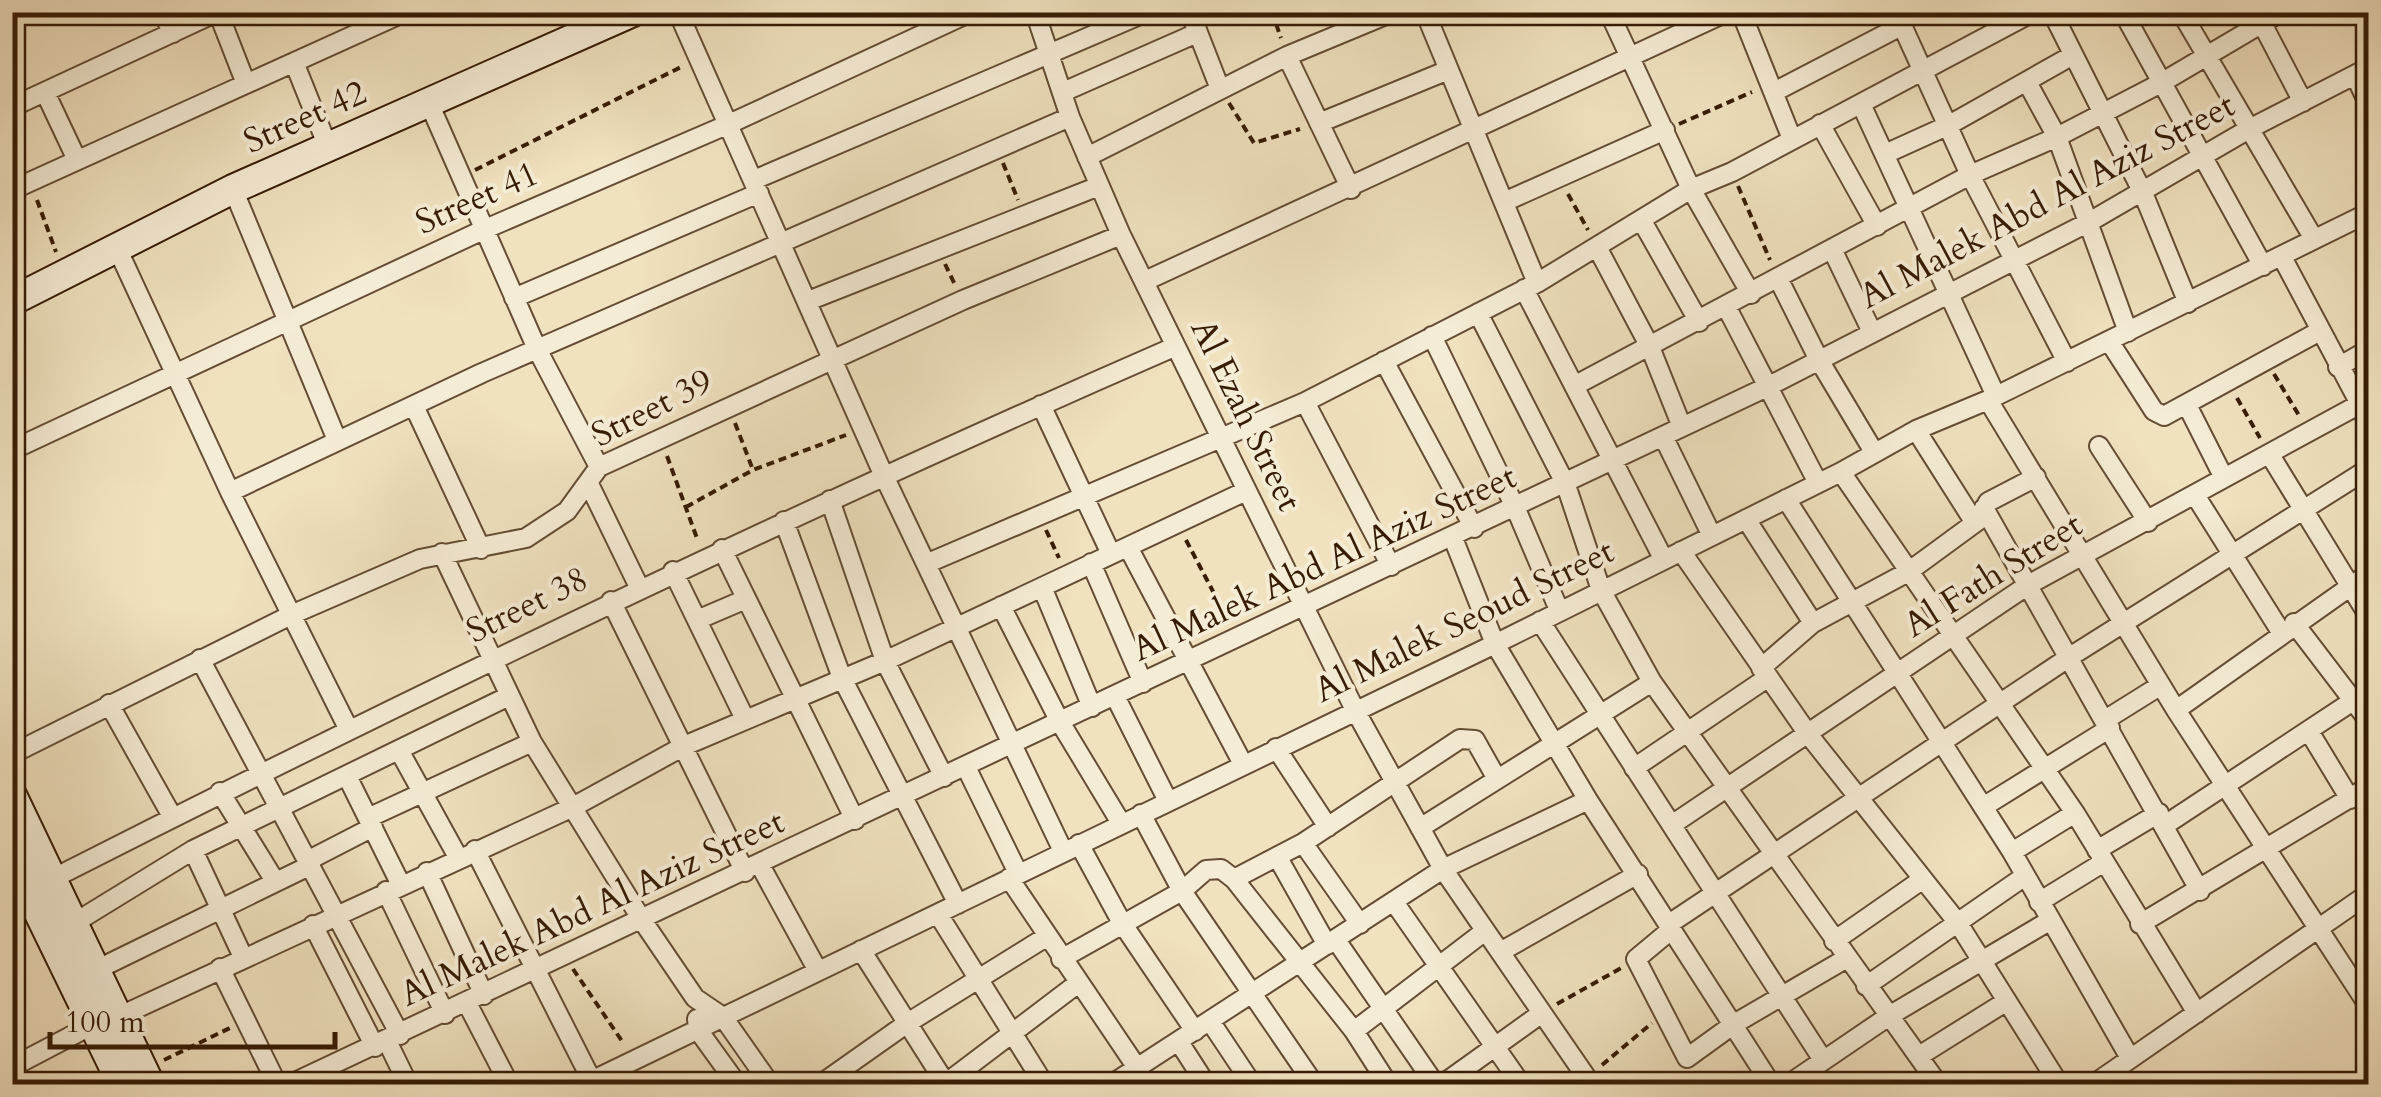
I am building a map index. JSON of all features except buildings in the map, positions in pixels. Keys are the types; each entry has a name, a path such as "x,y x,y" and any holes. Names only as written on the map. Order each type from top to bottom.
{"main road":[{"name":"Street 42","path":"12,301 233,190 633,12"},
{"path":"12,796 96,970 105,1021"},
{"path":"12,858 23,911 105,1021 138,1080"}],"street":[{"path":"162,12 173,33"},
{"path":"12,107 218,12 246,84"},
{"path":"21,186 405,12"},
{"path":"678,12 884,476 1014,744 1071,848 1122,923 1252,1084"},
{"name":"Street 41","path":"12,450 482,230 729,124 971,12"},
{"name":"Al Ezah Street","path":"1035,12 1070,117 1121,235 1218,438 1356,710 1443,869 1585,1082"},
{"path":"514,298 1148,12"},
{"path":"1190,12 1220,89"},
{"path":"1087,156 1287,56 1393,12"},
{"path":"1426,12 1446,71 1504,202 1530,286 1574,386 1664,560"},
{"path":"1609,12 1628,60 1692,189 1751,294"},
{"path":"1145,281 1728,12"},
{"path":"1741,12 1792,139"},
{"path":"928,564 1305,402 1530,286 1692,189 1732,172 2033,12"},
{"path":"2052,12 2143,193 2188,303"},
{"path":"2123,12 2263,266"},
{"path":"2180,12 2314,239"},
{"path":"1574,386 1727,308 1970,175 2058,137 2161,83 2209,56 2259,18 2281,12"},
{"path":"2259,18 2303,102"},
{"path":"1774,92 1898,19 1970,175 2067,362"},
{"path":"1063,92 1197,33"},
{"path":"1884,154 1948,125 2072,55"},
{"path":"1287,56 1351,189"},
{"path":"294,62 328,147"},
{"path":"1319,123 1446,71"},
{"path":"2362,72 2368,103"},
{"name":"Al Malek Abd Al Aziz Street","path":"291,1084 1566,486 2091,222 2250,129 2362,72"},
{"path":"2027,82 2058,137 2128,332"},
{"path":"45,92 78,160"},
{"path":"429,103 482,230 599,467"},
{"path":"1861,104 1992,398 2161,686 2368,1005"},
{"path":"230,492 538,349 1070,117"},
{"path":"1820,124 1877,226"},
{"path":"1504,202 1665,130"},
{"path":"808,301 1099,186"},
{"path":"233,190 336,440"},
{"name":"Al Malek Seoud Street","path":"589,1083 1495,644 1841,472 1916,430 1992,398 2368,214"},
{"path":"1642,222 1698,322"},
{"name":"Street 39","path":"12,754 291,615 442,553 526,538 567,511 599,467 963,300 1121,235"},
{"path":"1597,247 1650,347 1682,428"},
{"path":"117,248 230,492 348,728"},
{"path":"1832,249 1872,332"},
{"path":"2282,257 2318,332 2364,412"},
{"path":"1778,278 1819,360 1874,452"},
{"path":"1727,308 1818,483"},
{"path":"1478,313 1566,486 1601,590 1652,682 1938,1084"},
{"path":"2109,341 2154,411 2170,416 2318,332"},
{"path":"1432,336 1516,509 1559,610"},
{"name":"Street 38","path":"50,880 348,728 610,601 1174,347"},
{"path":"2338,367 2368,350"},
{"path":"1384,361 1474,528"},
{"path":"1305,402 1391,566"},
{"path":"1041,405 1085,498 1189,661 1244,764"},
{"path":"414,406 482,548"},
{"path":"2188,406 2224,478"},
{"name":"Al Fath Street","path":"1673,824 1952,632 2028,585 2224,478 2310,434 2364,412"},
{"path":"1916,430 2028,585 2200,891"},
{"path":"1663,436 1712,536"},
{"path":"2099,446 2148,522"},
{"path":"2270,455 2368,614"},
{"path":"1847,958 1734,1024 1688,1058 1636,960 1671,927 1717,894 2068,658 2306,512 2368,469"},
{"path":"1841,472 2075,812 2197,1013"},
{"path":"1634,768 1687,733 1764,673 1813,623 1849,600 1908,572 2036,476"},
{"path":"589,484 640,587"},
{"path":"12,1067 573,807 684,746 886,661 1246,490"},
{"path":"2195,495 2233,557 2287,628 2362,696 2368,720"},
{"path":"1786,499 2012,852 2130,1058"},
{"path":"830,500 886,661 944,778"},
{"path":"1746,519 1813,623"},
{"path":"784,521 842,678 958,904"},
{"path":"1453,538 1495,644 1588,800 1771,1084"},
{"path":"722,549 855,820"},
{"path":"1682,551 1808,734 1862,797 1958,923 2059,1084"},
{"path":"442,553 532,742 695,998 723,1017 770,1084"},
{"path":"1092,562 1143,683"},
{"path":"674,571 745,719"},
{"path":"2176,710 2368,574"},
{"path":"1042,587 1092,708"},
{"path":"697,620 746,599"},
{"path":"610,601 752,869 818,970"},
{"path":"1001,606 1060,722 1122,824"},
{"path":"1540,621 1823,1060"},
{"path":"200,659 338,914 387,1041 408,1084"},
{"path":"1420,828 1652,682"},
{"path":"1983,807 2161,686"},
{"path":"71,925 193,850 509,696"},
{"path":"1116,696 1168,801"},
{"path":"2039,902 2100,856 2162,819 2226,788 2362,696"},
{"path":"108,704 172,818"},
{"path":"2140,924 2363,793 2310,733"},
{"path":"1234,879 1303,843 1466,738 1478,743 1498,779"},
{"path":"96,970 276,882 421,791 532,742"},
{"path":"1276,748 1328,826"},
{"path":"400,752 421,791 467,855 534,972 589,1083"},
{"path":"966,767 1046,937 1148,1084"},
{"path":"347,776 370,823 444,1014"},
{"path":"220,792 276,882"},
{"path":"1112,1084 1443,869 1588,800"},
{"path":"2012,852 2075,812"},
{"path":"1142,814 1182,891 1314,1084"},
{"path":"1303,843 1360,924"},
{"path":"193,850 242,958"},
{"path":"1278,858 1331,942 1384,1008 1435,1084"},
{"path":"1061,960 1182,891 1209,868 1221,868 1234,879 1354,1032 1388,1084"},
{"path":"427,872 510,1084"},
{"path":"1500,952 1638,874"},
{"path":"1866,986 2025,876"},
{"path":"1834,941 1923,879"},
{"path":"2106,1081 2130,1058 2368,894"},
{"path":"1394,902 1521,1084"},
{"path":"938,914 1044,1084"},
{"path":"1788,1084 1889,1016 2049,921"},
{"path":"313,925 387,1041"},
{"path":"1354,1032 1486,931"},
{"path":"821,1084 906,1024 1046,937"},
{"path":"861,950 945,1084 1077,984"},
{"path":"220,968 278,1084"},
{"path":"695,998 698,1030 736,1084"},
{"path":"1919,1056 2007,1002"},
{"path":"1443,1084 1542,1013"},
{"path":"1179,1042 1206,1084"},
{"path":"2360,1084 2368,1078"}],"path":[{"path":"1272,12 1287,56"},
{"path":"460,178 698,58"},
{"path":"1665,130 1750,95 1765,70"},
{"path":"1220,89 1254,143 1319,123"},
{"path":"997,148 1024,214"},
{"path":"1732,172 1778,278"},
{"path":"1558,175 1597,247"},
{"path":"21,186 65,275"},
{"path":"938,251 963,300"},
{"path":"2266,360 2310,434"},
{"path":"2228,383 2270,455"},
{"path":"728,405 753,470"},
{"path":"686,506 753,470 864,428"},
{"path":"660,438 703,558"},
{"path":"1039,517 1068,574"},
{"path":"1178,523 1237,638"},
{"path":"565,957 635,1060"},
{"path":"1542,1013 1636,960"},
{"path":"1585,1082 1664,1012"},
{"path":"138,1080 246,1020"}]}
